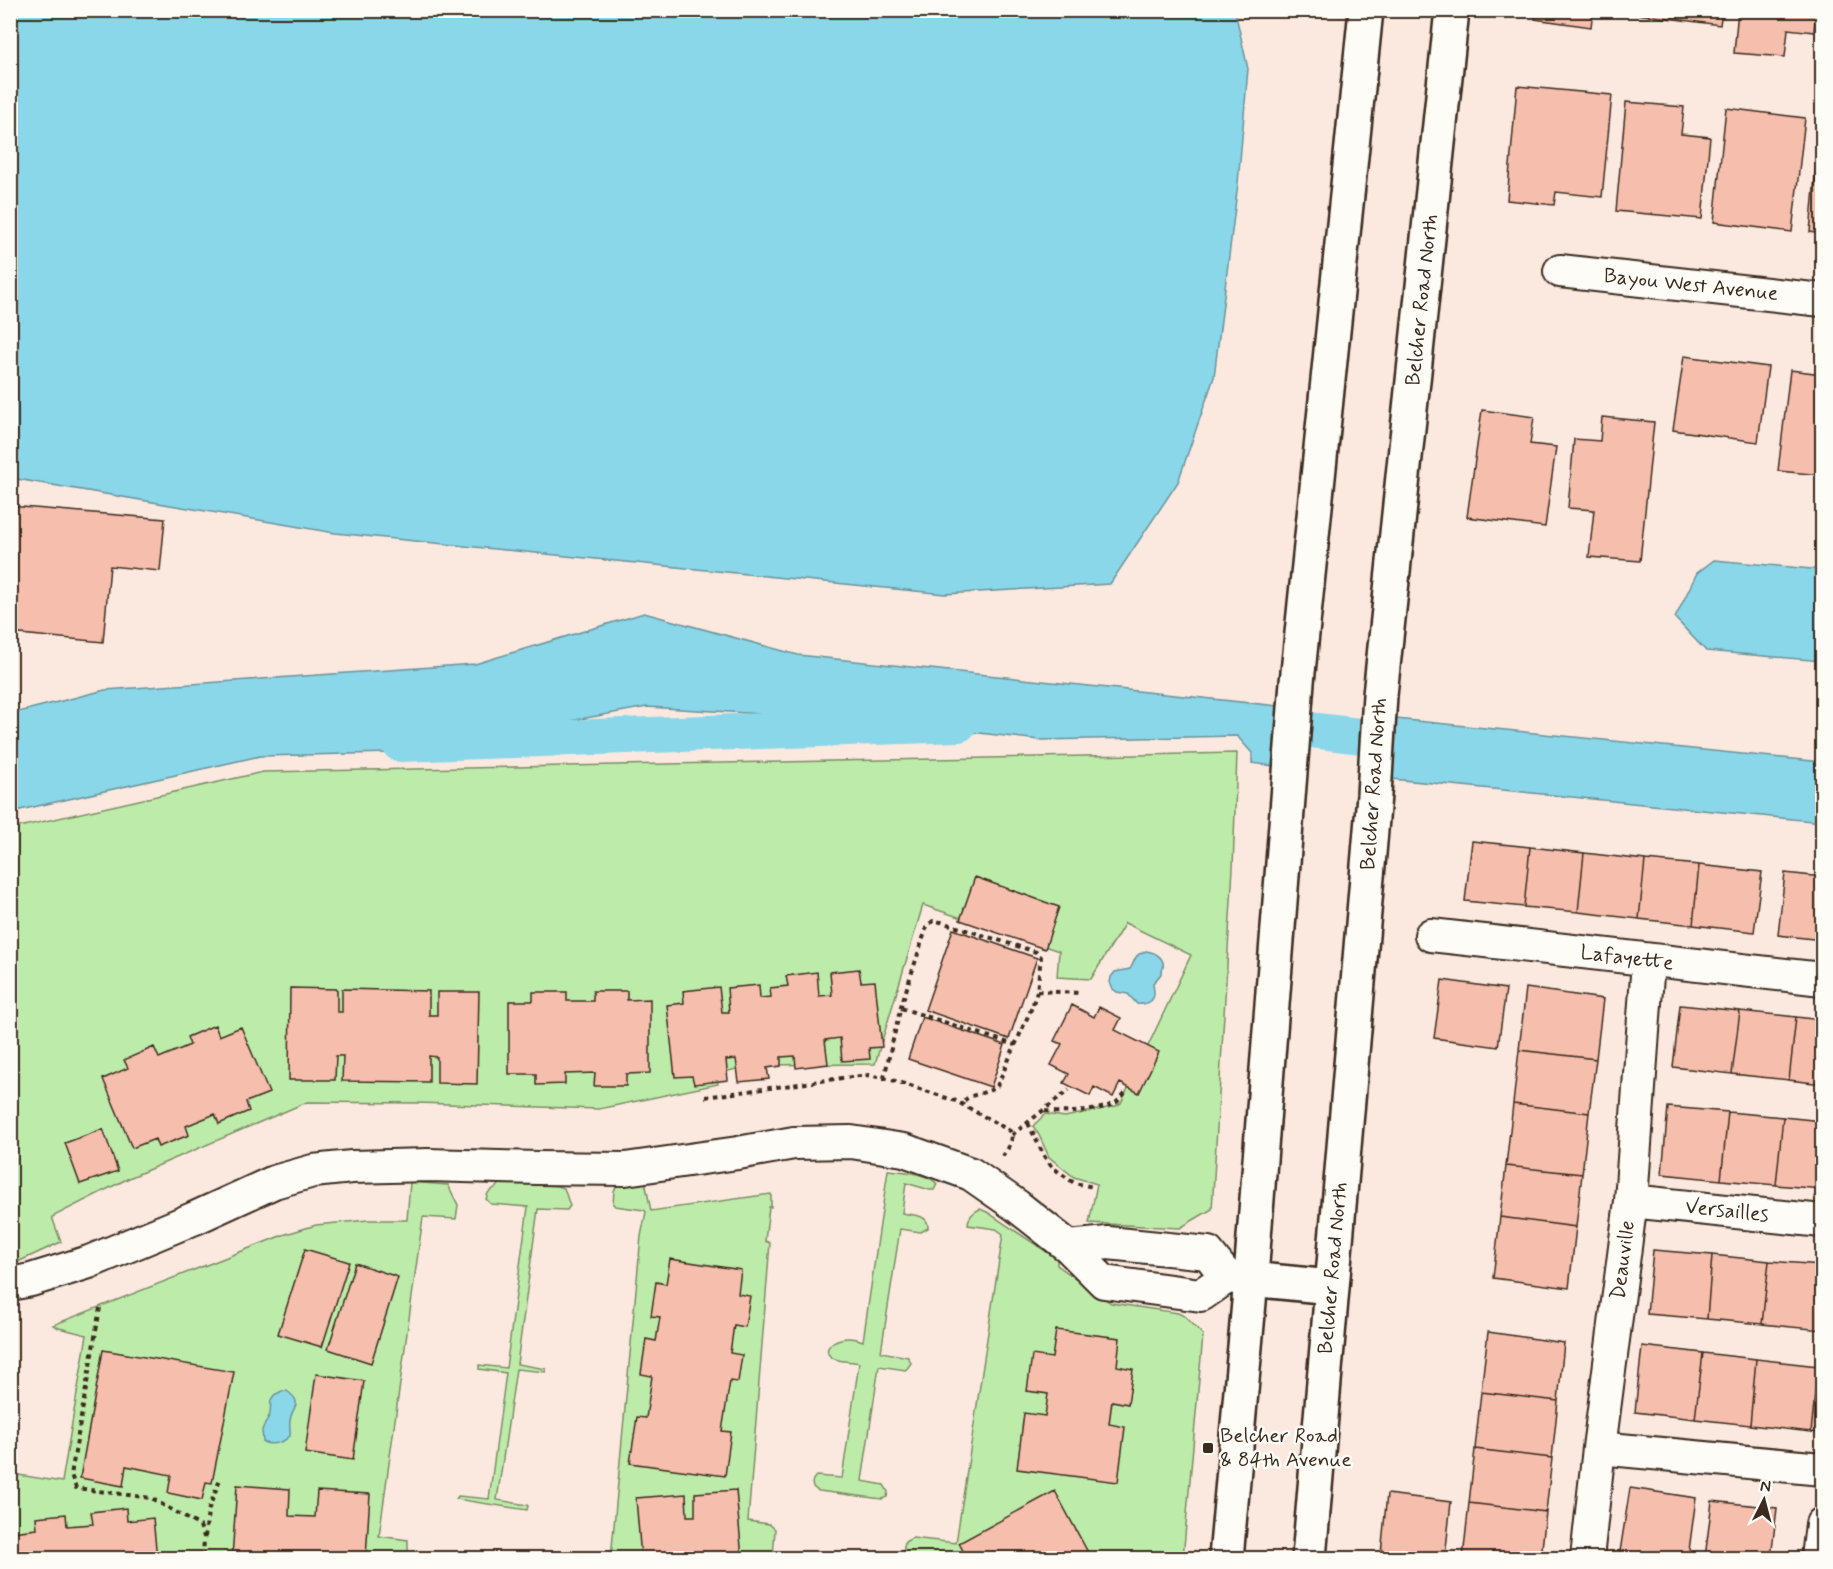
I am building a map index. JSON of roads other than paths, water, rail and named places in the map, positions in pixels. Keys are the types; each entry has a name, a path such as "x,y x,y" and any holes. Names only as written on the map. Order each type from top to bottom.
{"main road":[{"path":"1226,1558 1239,1278 1366,10"},
{"name":"Belcher Road North","path":"1310,1558 1374,795 1380,695 1452,10"},
{"path":"1239,1278 1331,1287"}],"street":[{"name":"Bayou West Avenue","path":"1560,271 1822,300"},
{"name":"Lafayette","path":"1431,935 1822,980"},
{"name":"Deauville","path":"1587,1558 1630,1201 1648,961"},
{"path":"10,1284 31,1281 89,1262 274,1182 313,1171 352,1167 428,1165 625,1169 794,1143 851,1142 904,1150 971,1174 1017,1206 1069,1247 1104,1282 1201,1295 1239,1278 1208,1253 1108,1243 1069,1247"},
{"name":"Versailles","path":"1630,1201 1822,1221"},
{"path":"1599,1448 1822,1469"},
{"path":"1818,1558 1822,1524"}],"water":[{"path":"10,11 1235,11 1248,69 1238,183 1214,377 1178,482 1110,584 945,594 335,533 11,478"},
{"path":"1714,560 1822,570 1822,661 1706,651 1675,618 1697,573"},
{"path":"644,613 798,655 1278,706 1273,766 1252,763 1252,753 1237,736 1040,740 865,720 647,707 392,753 260,756 11,812 11,714 105,690 475,664"},
{"path":"1396,719 1822,762 1822,822 1392,779"},
{"path":"1146,951 1160,957 1163,967 1161,974 1153,983 1153,998 1146,1003 1137,1004 1128,994 1113,989 1110,983 1111,977 1115,972 1130,969 1137,956"},
{"path":"287,1391 292,1395 296,1403 290,1421 290,1436 277,1443 263,1442 262,1430 270,1414 271,1400 274,1395"}],"waterway":[{"path":"400,744 959,724"},
{"path":"1260,724 1411,742"}],"place":[{"name":"Belcher Road & 84th Avenue","path":"1208,1448"}]}
